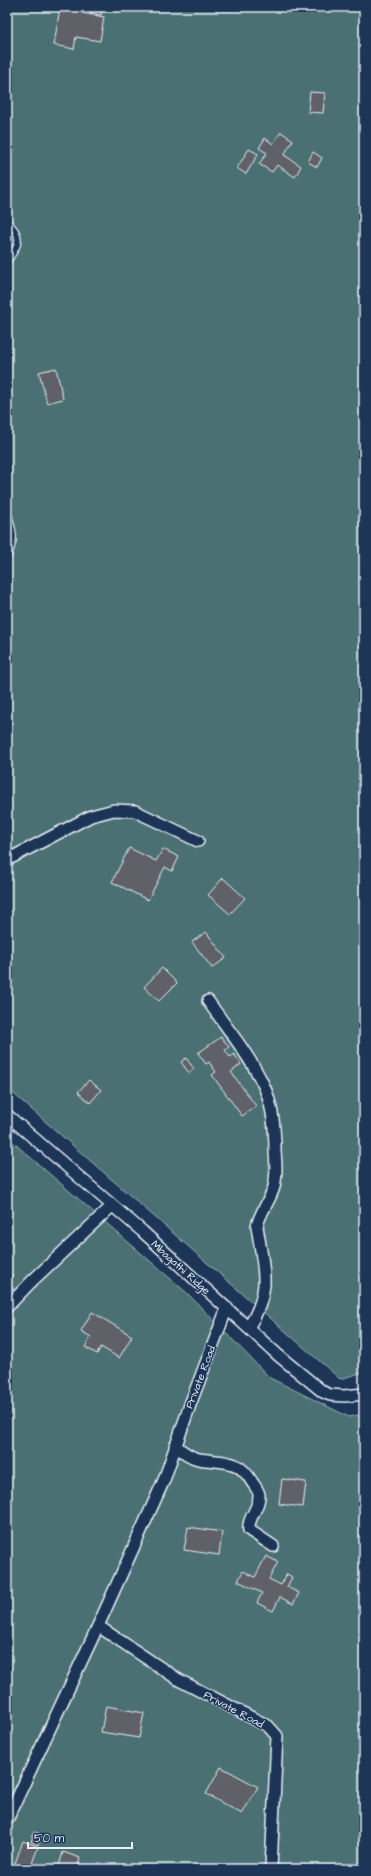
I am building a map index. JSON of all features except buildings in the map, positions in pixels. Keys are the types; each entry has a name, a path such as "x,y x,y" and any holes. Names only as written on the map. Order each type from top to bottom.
{"street":[{"path":"7,860 91,816 114,810 135,811 198,842"},
{"path":"208,1001 263,1083 273,1116 276,1173 274,1188 258,1220 257,1226 264,1272 263,1297 258,1313 248,1328"},
{"name":"Mbagathi Ridge","path":"7,1115 112,1206 248,1328 323,1392 330,1395 344,1396 364,1394"},
{"path":"7,1307 32,1281 112,1206"},
{"name":"Private Road","path":"7,1820 98,1626 164,1480 190,1402 227,1308"},
{"path":"175,1446 188,1455 198,1459 214,1460 238,1465 245,1471 259,1494 257,1505 248,1525 249,1530 273,1546"},
{"name":"Private Road","path":"98,1626 179,1680 268,1726 277,1736 271,1869"}],"lane":[{"path":"7,222 18,235 19,241 18,247 7,262"},
{"path":"7,510 15,536 13,547 7,558"}],"green space":[{"path":"7,7 364,7 364,1372 340,1379 7,1088"},
{"path":"7,1137 187,1293 270,1378 349,1417 364,1414 364,1869 7,1869"}]}
